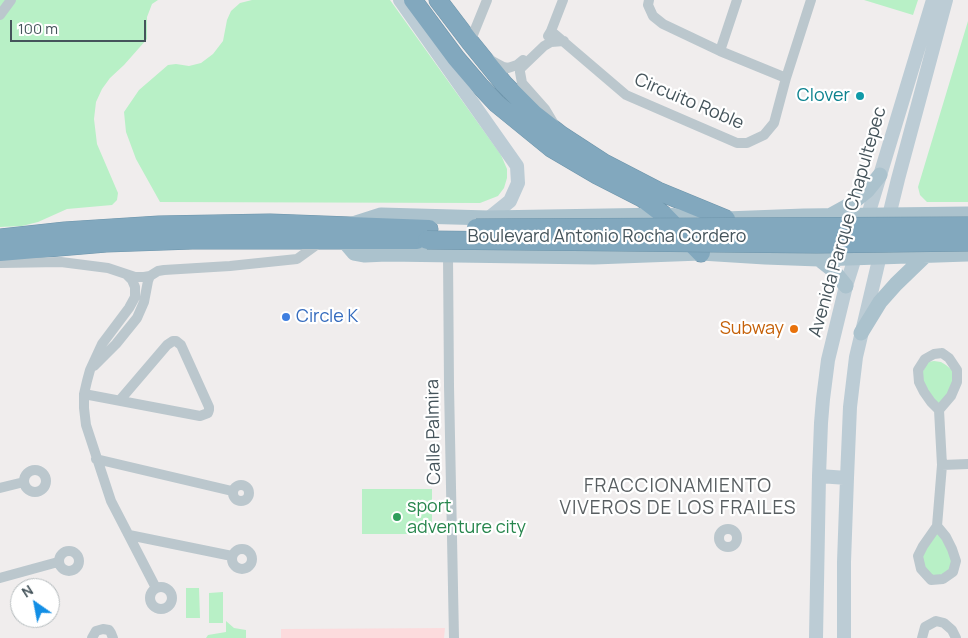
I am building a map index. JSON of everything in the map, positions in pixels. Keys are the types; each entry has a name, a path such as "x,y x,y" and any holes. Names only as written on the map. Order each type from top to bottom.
{"highway":[{"path":"413,0 416,21"},
{"path":"413,0 456,58 497,104 552,148 597,175 642,198 664,215 700,253"},
{"path":"438,0 517,98 561,136 604,163 658,191 726,219"},
{"path":"4,236 160,226 270,223 407,239 428,234 968,226"},
{"path":"0,252 106,243 192,240 323,240 345,233 817,244 968,242"},
{"path":"387,254 407,239"}],"main road":[{"path":"400,0 517,166 518,183 510,201 489,218"},
{"name":"Avenida Parque Chapultepec","path":"816,638 821,423 828,360 854,258 932,0"},
{"name":"Avenida Parque Chapultepec","path":"844,638 846,478 850,407 856,357 898,179 946,0"},
{"path":"831,215 857,199 880,176"},
{"path":"861,333 880,302 926,255 917,239 917,233 920,224 925,218 934,214"},
{"name":"Boulevard Antonio Rocha Cordero","path":"968,214 831,215 726,219 664,215 489,218 382,216 345,233 348,247 354,253 365,255 594,257 700,253 819,260 968,254"},
{"path":"803,258 834,251 841,246 846,238 846,232 842,225 837,222 804,216"},
{"path":"819,260 833,270 846,286"},
{"path":"819,476 846,478"}],"street":[{"path":"0,15 11,0"},
{"path":"488,0 476,49 503,67 519,67 551,42 564,42"},
{"path":"561,136 545,109 522,83 519,67 551,31 563,0"},
{"path":"649,0 648,5 653,16 663,24 720,51 786,78"},
{"path":"720,51 737,0"},
{"name":"Circuito Roble","path":"551,31 626,94 737,143 747,143 764,135 774,123 811,0"},
{"path":"90,370 116,344 137,318 144,302 148,281 154,272 297,259 323,240"},
{"name":"Calle Palmira","path":"448,255 454,638"},
{"path":"0,263 61,262 108,268 140,277 150,276"},
{"path":"127,274 135,287 135,296 129,308 102,344 90,370 84,394 84,408 86,425 111,500 156,588"},
{"path":"84,394 200,416 208,414 209,410 181,345 176,341 167,345 120,400"},
{"path":"937,526 946,536 956,561 953,572 943,580 931,580 921,569 918,556 922,546 937,526 942,465 939,410 924,392 919,382 918,370 925,359 934,354 942,354 949,358 957,370 957,382 951,396 939,410"},
{"path":"96,459 232,491"},
{"path":"942,465 968,464"},
{"path":"0,488 24,482"},
{"path":"129,535 232,556"},
{"path":"0,578 58,562"},
{"path":"922,638 925,627 936,621 944,623 952,630 956,638"},
{"path":"92,638 96,631 102,628 109,630 113,638"}],"shaded area":[{"path":"445,628 444,638 281,638 281,629"}],"green space":[{"path":"0,0 158,0 152,4 147,17 147,39 110,78 96,102 94,119 97,144 118,193 117,200 112,205 67,209 38,222 22,226 0,227"},
{"path":"252,0 390,0 501,155 507,169 507,178 504,188 498,196 480,203 160,202 136,159 126,132 124,112 139,90 168,65 189,66 201,63 213,54 223,41 227,20 231,11 240,3"},
{"path":"864,0 918,0 913,15"},
{"path":"968,21 968,202 927,202 920,195 918,187"},
{"path":"928,362 941,362 954,372 955,381 939,407 921,381 923,371"},
{"name":"sport adventure city","path":"362,489 432,489 432,534 362,534"},
{"path":"938,528 951,549 951,571 932,578 922,570 923,548"},
{"path":"186,588 199,588 200,618 186,618"},
{"path":"223,592 223,623 209,623 209,593"},
{"path":"226,621 234,628 246,630 246,638 206,638 208,635 226,632"}],"place":[{"name":"Clover","path":"860,96"},
{"name":"Circle K","path":"286,317"},
{"name":"Subway","path":"794,329"},
{"name":"sport adventure city","path":"397,517"}],"district":[{"name":"FRACCIONAMIENTO VIVEROS DE LOS FRAILES","path":"678,498"}]}
